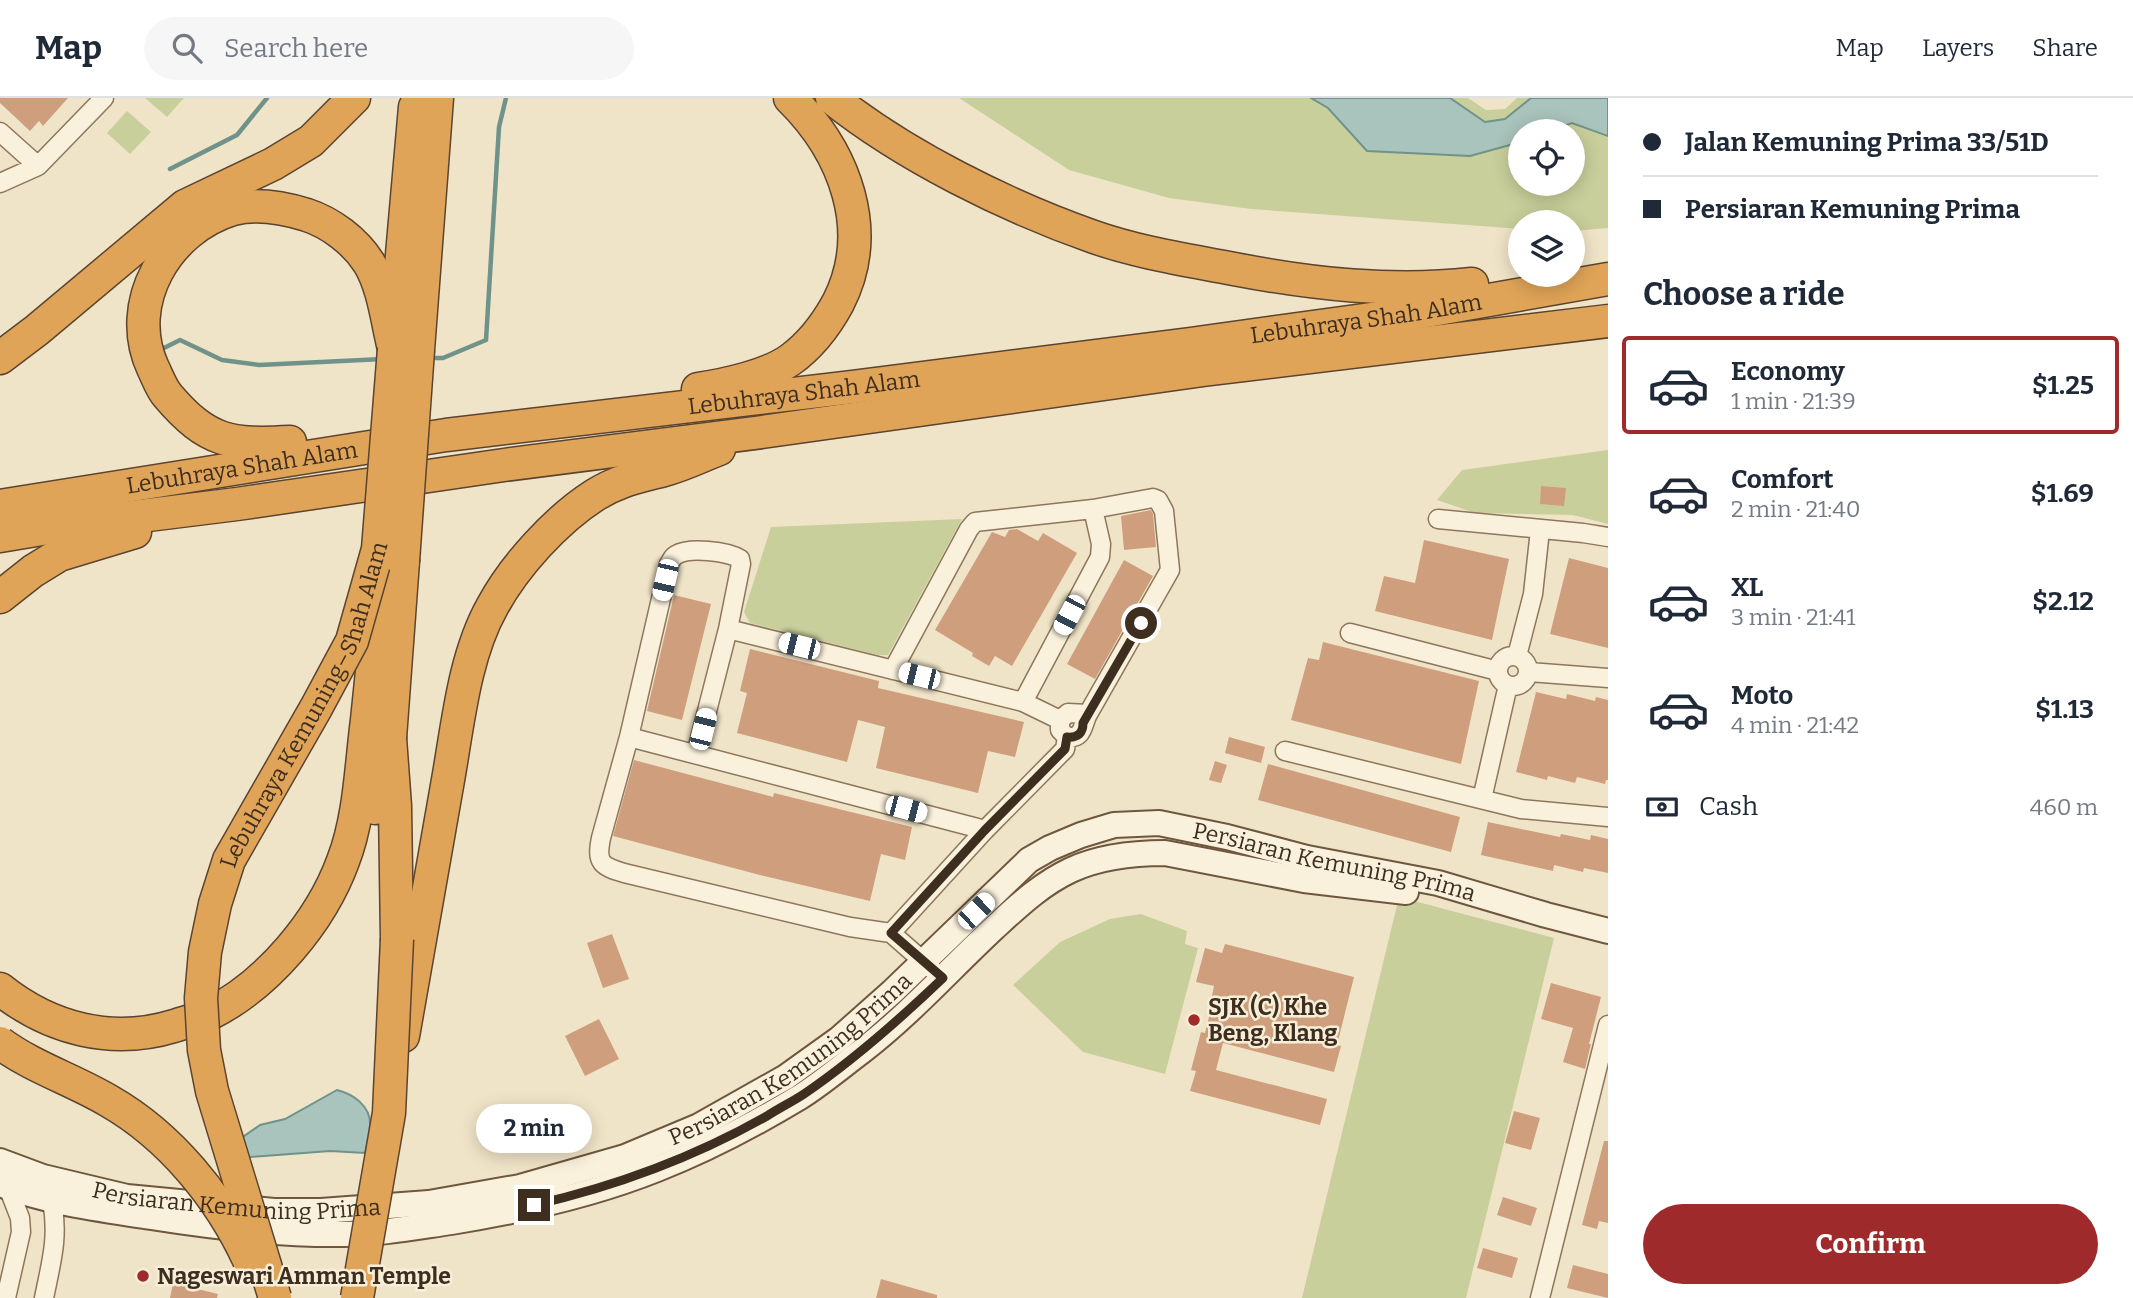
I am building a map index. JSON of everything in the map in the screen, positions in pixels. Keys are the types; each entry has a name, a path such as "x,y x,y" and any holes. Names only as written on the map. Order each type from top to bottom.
{"highway":[{"path":"0,358 185,206 273,163 311,141 354,98"},
{"name":"Lebuhraya Kemuning–Shah Alam","path":"357,1298 389,1113 408,941 390,738 391,555 406,350 416,98"},
{"name":"Lebuhraya Kemuning–Shah Alam","path":"406,350 431,195 437,98"},
{"path":"431,195 455,98"},
{"path":"832,98 914,155 1013,204 1096,238 1171,258 1302,282 1396,289 1449,287 1551,275 1608,277"},
{"path":"583,420 645,396 707,387 761,374 788,361 808,345 829,321 846,287 854,249 855,221 851,197 840,166 822,136 794,102"},
{"path":"339,452 293,442 250,444 226,441 211,434 182,413 163,390 147,355 143,327 145,304 155,274 167,254 191,230 234,209 257,206 288,209 316,218 338,231 358,249 369,264 406,350"},
{"name":"Lebuhraya Shah Alam","path":"0,506 446,435 1204,342 1415,313 1608,277"},
{"name":"Lebuhraya Shah Alam","path":"0,536 1203,370 1608,321"},
{"path":"408,941 464,688 481,630 505,585 562,521 613,484 638,475 666,470 762,432"},
{"path":"0,597 59,555 140,531 183,523 237,504"},
{"path":"0,989 34,1011 74,1028 117,1035 139,1033 163,1029 209,1014 259,980 298,940 327,900 344,860 352,830 359,790 378,593 391,555"},
{"name":"Lebuhraya Kemuning–Shah Alam","path":"272,1298 212,1091 204,1050 201,998 205,952 215,904 229,860 352,641 391,555"},
{"path":"0,1013 30,1030 56,1040 88,1049 132,1052 166,1049 190,1043 216,1033 245,1015 275,993 308,960 346,903 355,885 368,840 390,738"},
{"path":"0,1044 110,1101 139,1121 169,1148 196,1175 221,1208 272,1298"}],"street":[{"path":"0,183 38,166 104,98"},
{"path":"0,132 38,166"},
{"path":"891,933 985,830 1065,749 1064,728 1068,713 1088,714 1170,570 1164,511 1158,500 1145,498 1093,509 975,522 893,670"},
{"path":"1023,702 1100,557 1101,544 1093,509"},
{"path":"1438,519 1608,537"},
{"path":"1517,656 1533,594 1540,530"},
{"path":"696,754 740,574 740,559 725,553 692,551 683,552 673,558 665,580 629,737 598,853 600,859 608,869 850,927 891,933 943,978"},
{"path":"728,629 1023,702 1064,728"},
{"path":"1350,633 1522,684 1529,672"},
{"path":"1482,799 1504,659 1517,656 1524,660 1529,672"},
{"path":"1529,672 1608,678"},
{"path":"629,737 985,830"},
{"path":"1285,751 1521,809 1608,817"},
{"name":"Persiaran Kemuning Prima","path":"0,1161 43,1177 127,1197 274,1211 321,1211 429,1203 520,1187 625,1157 699,1126 786,1077 829,1046 892,992 1029,860 1071,839 1114,825 1159,823 1227,837 1330,873 1436,896 1608,944"},
{"name":"Persiaran Kemuning Prima","path":"4,1186 47,1200 198,1224 288,1234 400,1230 492,1215 575,1196 657,1169 734,1134 803,1095 865,1049 908,1012 1039,887 1072,869 1108,859 1165,853 1438,884 1608,931"},
{"path":"1540,1298 1608,1025"},
{"path":"4,1186 20,1218 21,1232"},
{"path":"6,1298 8,1249 47,1200 56,1222 55,1243 44,1298"}],"green space":[{"path":"145,98 184,98 167,117"},
{"path":"959,98 1311,98 1328,108 1367,151 1470,156 1508,146 1508,196 1585,196 1585,128 1608,136 1608,228 1585,230 1585,210 1508,210 1508,228 1251,209 1169,198 1069,170"},
{"path":"1450,98 1468,98 1486,110 1505,109 1517,98 1531,98 1505,119 1485,122"},
{"path":"127,111 151,132 130,154 107,133"},
{"path":"1608,450 1608,524 1573,515 1475,513 1437,500 1462,470"},
{"path":"962,519 888,655 878,655 750,623 744,612 771,527"},
{"path":"1399,897 1554,938 1466,1298 1302,1298"},
{"path":"1141,914 1187,931 1185,944 1198,948 1165,1074 1083,1052 1013,985 1060,942 1110,919"}],"water":[{"path":"1311,98 1450,98 1485,122 1505,119 1531,98 1608,98 1608,136 1585,128 1585,119 1508,119 1508,146 1470,156 1367,151 1328,108"},
{"path":"337,1090 355,1098 368,1112 370,1128 365,1153 330,1151 250,1157 239,1153 237,1141 260,1125 285,1119"}],"building":[{"path":"0,98 68,98 43,126 39,121 30,131 0,103"},
{"path":"1541,486 1566,488 1564,506 1540,504"},
{"path":"1151,510 1156,547 1124,550 1121,516"},
{"path":"1017,529 1038,541 1043,533 1077,553 1012,666 995,656 989,666 935,630 992,532 1005,537 1009,530"},
{"path":"1424,540 1509,559 1492,640 1375,611 1384,576 1415,583"},
{"path":"1569,558 1608,568 1608,648 1550,634"},
{"path":"1124,560 1153,576 1095,679 1067,664"},
{"path":"674,595 711,604 682,720 647,711"},
{"path":"1323,642 1479,681 1461,764 1291,720 1308,658 1319,660"},
{"path":"750,649 879,681 878,688 1024,722 1015,757 988,751 978,793 876,768 885,727 858,720 847,762 737,733 747,693 740,691"},
{"path":"1536,692 1566,699 1567,694 1595,701 1596,697 1608,700 1608,780 1605,784 1577,777 1575,783 1548,776 1547,780 1516,772"},
{"path":"1229,737 1265,747 1261,763 1225,753"},
{"path":"634,760 773,797 774,793 912,827 905,860 881,854 870,901 613,836"},
{"path":"1215,761 1227,765 1221,783 1209,780"},
{"path":"1268,764 1460,817 1451,852 1258,800"},
{"path":"1488,822 1560,837 1561,834 1590,840 1591,835 1608,839 1608,873 1584,868 1583,872 1554,865 1553,871 1481,855"},
{"path":"612,934 629,979 603,988 587,943"},
{"path":"1225,944 1354,977 1337,1045 1341,1046 1334,1072 1223,1043 1216,1070 1327,1099 1320,1125 1190,1091 1196,1071 1191,1070 1201,1032 1205,1033 1214,997 1214,986 1196,982 1205,948 1222,953"},
{"path":"1551,983 1601,997 1585,1069 1563,1062 1573,1028 1541,1019"},
{"path":"599,1019 619,1059 585,1076 565,1036"},
{"path":"1514,1111 1540,1118 1531,1150 1505,1143"},
{"path":"1604,1141 1608,1141 1608,1223 1599,1221 1597,1229 1582,1225"},
{"path":"1503,1197 1537,1208 1531,1226 1497,1215"},
{"path":"1483,1248 1518,1258 1512,1278 1477,1268"},
{"path":"1573,1265 1608,1274 1608,1298 1567,1288"},
{"path":"881,1279 937,1295 937,1298 876,1298"},
{"path":"173,1283 218,1294 217,1298 170,1298"}],"waterway":[{"path":"170,169 237,135 267,98"},
{"path":"430,358 443,358 486,340 499,127 506,98"},
{"path":"164,348 180,340 222,360 259,365 383,359"}],"place":[{"name":"SJK (C) Khe Beng, Klang","path":"1194,1020"},
{"name":"Nageswari Amman Temple","path":"143,1276"}],"route":[{"path":"534,1205 615,1184 657,1169 734,1134 803,1095 865,1049 908,1012 943,978 891,933 985,830 1065,749 1067,737 1081,733 1083,723 1141,623"}]}
